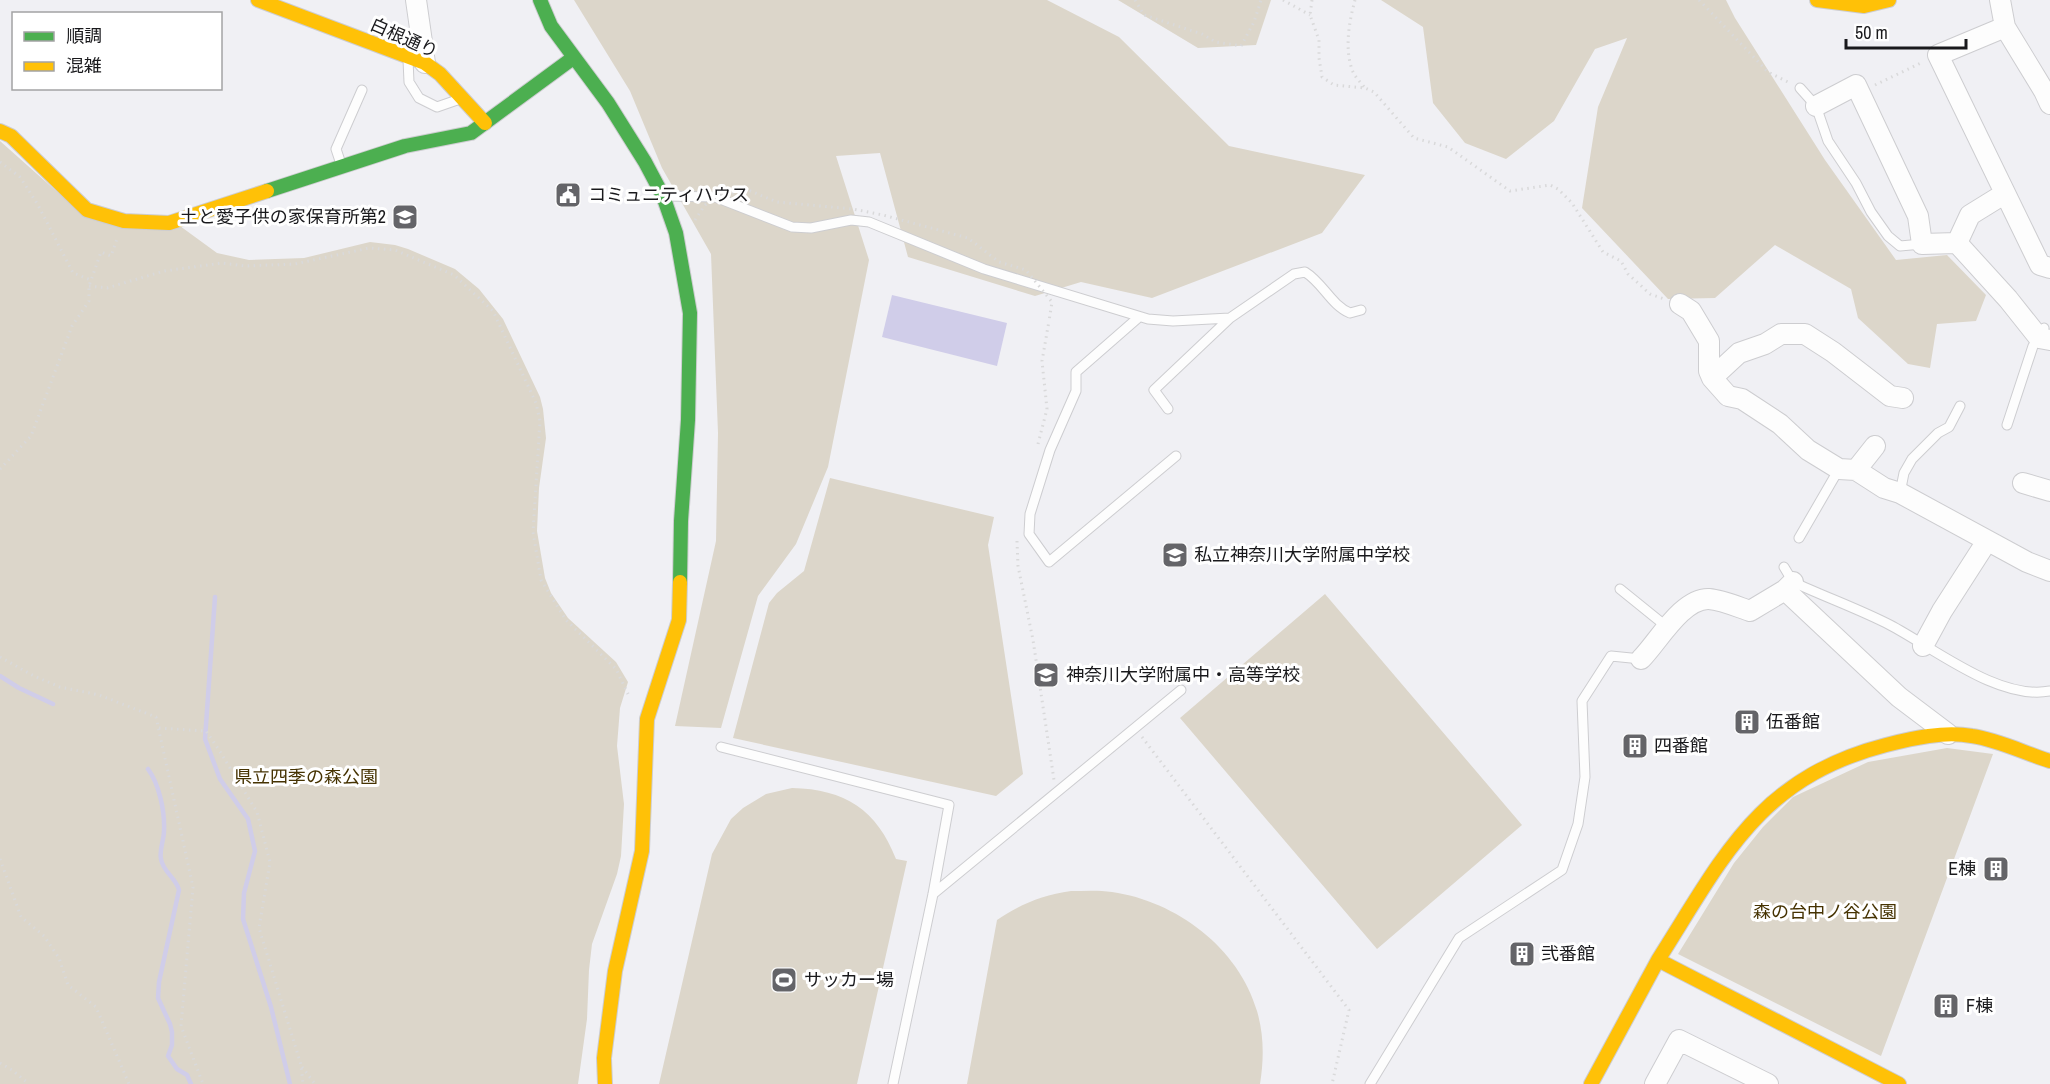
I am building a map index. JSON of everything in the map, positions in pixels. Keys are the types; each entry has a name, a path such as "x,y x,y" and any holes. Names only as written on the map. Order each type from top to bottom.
{"street":[{"name":"白根通り","path":"258,0 416,60 440,74 485,123"},
{"path":"416,0 416,60"},
{"path":"540,0 551,26 608,103 645,162 663,196 676,233 690,313 688,420 681,521 679,620 647,718 642,851 615,970 604,1058 605,1084"},
{"path":"1817,0 1864,6 1889,0"},
{"path":"2000,0 2005,27 2048,95"},
{"path":"2005,27 1938,55 2040,265 2050,268"},
{"path":"0,130 11,136 87,210 124,221 169,223 405,146 471,133 573,58"},
{"path":"1816,106 1856,85 1918,216 1922,244 1957,243 2046,337"},
{"path":"1957,243 1970,215 2004,194"},
{"path":"1680,304 1691,311 1708,341 1709,371 1712,378 1728,396 1742,399 1780,424 1808,450 1884,488 1900,493 2027,562 2050,571"},
{"path":"1712,378 1739,353 1765,344 1781,334 1805,334 1833,352 1890,396 1903,398"},
{"path":"1848,470 1875,446"},
{"path":"2023,483 2050,491"},
{"path":"1923,646 1942,611 1987,541"},
{"path":"1641,659 1667,627 1692,602 1709,599 1750,611 1787,580 1899,697 1948,734"},
{"path":"1591,1084 1658,960 1726,853 1753,820 1803,778 1861,752 1914,739 1948,734 1972,736 1995,742 2050,761"},
{"path":"1658,960 1899,1084"},
{"path":"1654,1084 1679,1040 1768,1084"}],"lane":[{"path":"416,60 410,82 419,98 437,107 453,103 462,97"},
{"path":"1800,88 1816,106 1828,141 1888,236 1900,246 1922,244"},
{"path":"342,167 336,149 362,90"},
{"path":"663,196 715,197 792,227 811,228 851,220 869,222 984,269 1139,316 1173,321 1230,318"},
{"path":"1168,409 1154,390 1230,318 1294,274 1305,272 1313,277 1341,310 1350,314 1360,310"},
{"path":"1139,316 1076,372 1076,391 1050,450 1030,514 1029,534 1049,562 1176,456"},
{"path":"2007,425 2032,346 2046,337"},
{"path":"1900,493 1904,474 1912,459 1938,433 1949,427 1960,406"},
{"path":"1799,538 1848,470"},
{"path":"1787,580 1891,626 1923,646 2006,688 2038,693 2050,691"},
{"path":"1620,590 1667,627"},
{"path":"1370,1084 1459,938 1563,870 1578,824 1585,777 1582,701 1611,656 1641,659"},
{"path":"933,894 1181,690"},
{"path":"722,747 949,805 933,894 893,1084"}],"path":[{"path":"1135,0 1144,15 1202,34 1216,42 1241,46 1254,22 1261,0"},
{"path":"1283,0 1311,15"},
{"path":"1312,0 1311,15 1319,40 1318,58 1322,77 1334,85 1365,88 1374,92 1414,138 1448,147 1510,191 1550,185 1558,189 1572,203 1603,252 1621,261 1628,274 1650,294 1680,304"},
{"path":"1355,0 1348,42 1349,58 1354,73 1365,88"},
{"path":"1699,0 1768,72 1800,88"},
{"path":"1856,85 1864,91 1938,55"},
{"path":"0,162 20,177 73,273 91,280"},
{"path":"695,220 705,205 722,195 748,190 777,202 863,211 968,238 999,262 1026,270 1052,302 1049,321"},
{"path":"0,469 31,436 72,326 88,302 88,286 101,252 111,256 124,221"},
{"path":"88,286 107,288 164,271 222,263 245,266 295,264 369,248 395,250 454,275 493,311 536,403 540,421 533,532 541,580 566,620 616,669 628,694"},
{"path":"0,657 60,687 99,694 156,717 161,727 161,738 194,887 182,1026 203,1084"},
{"path":"161,727 206,731 257,812 270,862 259,928 298,1054 303,1084"},
{"path":"1135,727 1349,1010 1332,1084"},
{"path":"0,859 21,918 44,936 59,958 68,985 96,1007 129,1084"},
{"path":"0,1063 29,1084"},
{"path":"301,1065 315,1084"}],"green space":[{"path":"574,0 1047,0 1119,37 1229,146 1365,175 1322,233 1152,298 1081,282 1035,296 908,257 880,153 836,156 869,260 828,467 796,544 758,596 721,728 675,726 716,541 718,433 711,254 662,168 630,91"},
{"path":"1118,0 1271,0 1256,45 1198,48"},
{"path":"1381,0 1726,0 1735,18 1825,160 1896,260 1947,255 1986,295 1976,321 1937,324 1930,368 1908,364 1858,318 1851,289 1775,245 1715,298 1668,299 1582,208 1598,107 1627,38 1595,49 1554,121 1506,159 1465,143 1433,103 1423,27"},
{"name":"県立四季の森公園","path":"0,141 82,214 180,226 217,253 249,260 304,258 370,242 395,245 455,269 479,289 503,319 540,397 543,409 546,438 539,488 537,531 545,578 551,593 568,618 616,662 628,682 620,708 617,746 624,804 621,856 617,874 592,944 587,1019 578,1084 0,1084"},
{"path":"830,478 994,517 988,545 1023,774 996,796 733,738 769,603 777,593 804,571"},
{"path":"1325,594 1522,825 1377,949 1180,718"},
{"name":"森の台中ノ谷公園","path":"1947,748 1993,754 1881,1056 1678,954 1734,863 1763,827 1793,797 1868,762"},
{"name":"サッカー場","path":"792,788 828,793 857,806 879,827 896,859 907,861 857,1084 659,1084 712,854 731,819 743,808 766,794"},
{"path":"1071,891 1112,892 1136,897 1181,917 1202,931 1220,948 1236,967 1257,1011 1263,1047 1260,1084 967,1084 997,920 1032,901"}],"shaded area":[{"path":"892,295 1007,323 997,366 882,337"}],"waterway":[{"path":"215,597 205,739 220,779 248,819 255,851 244,893 243,919 271,1007 290,1084"},
{"path":"0,676 53,704"},
{"path":"148,769 158,790 162,807 164,823 162,864 179,890 159,982 158,998 172,1032 172,1045 168,1056 177,1069 187,1075 191,1084"}],"traffic: fast":[{"path":"540,0 551,26 608,103 645,162 663,196 676,233 690,313 688,420 681,521 680,582"},
{"path":"267,191 405,146 471,133 573,58"}],"traffic: slow":[{"path":"258,0 425,63 440,74 485,123"},
{"path":"1817,0 1864,6 1889,0"},
{"path":"0,131 11,136 87,210 124,221 169,223 267,191"},
{"path":"605,1084 604,1058 615,971 642,851 647,719 679,620 680,582"},
{"path":"1658,960 1703,888 1748,827 1775,801 1806,778 1842,760 1886,745 1951,734 1992,740 2050,761"},
{"path":"1591,1084 1658,960 1899,1084"}],"place":[{"name":"コミュニティハウス","path":"568,195"},
{"name":"土と愛子供の家保育所第2","path":"405,217"},
{"name":"私立神奈川大学附属中学校","path":"1175,555"},
{"name":"神奈川大学附属中・高等学校","path":"1046,675"},
{"name":"伍番館","path":"1747,722"},
{"name":"四番館","path":"1635,746"},
{"name":"E棟","path":"1996,869"},
{"name":"弐番館","path":"1522,954"},
{"name":"サッカー場","path":"784,980"},
{"name":"F棟","path":"1946,1006"}]}
